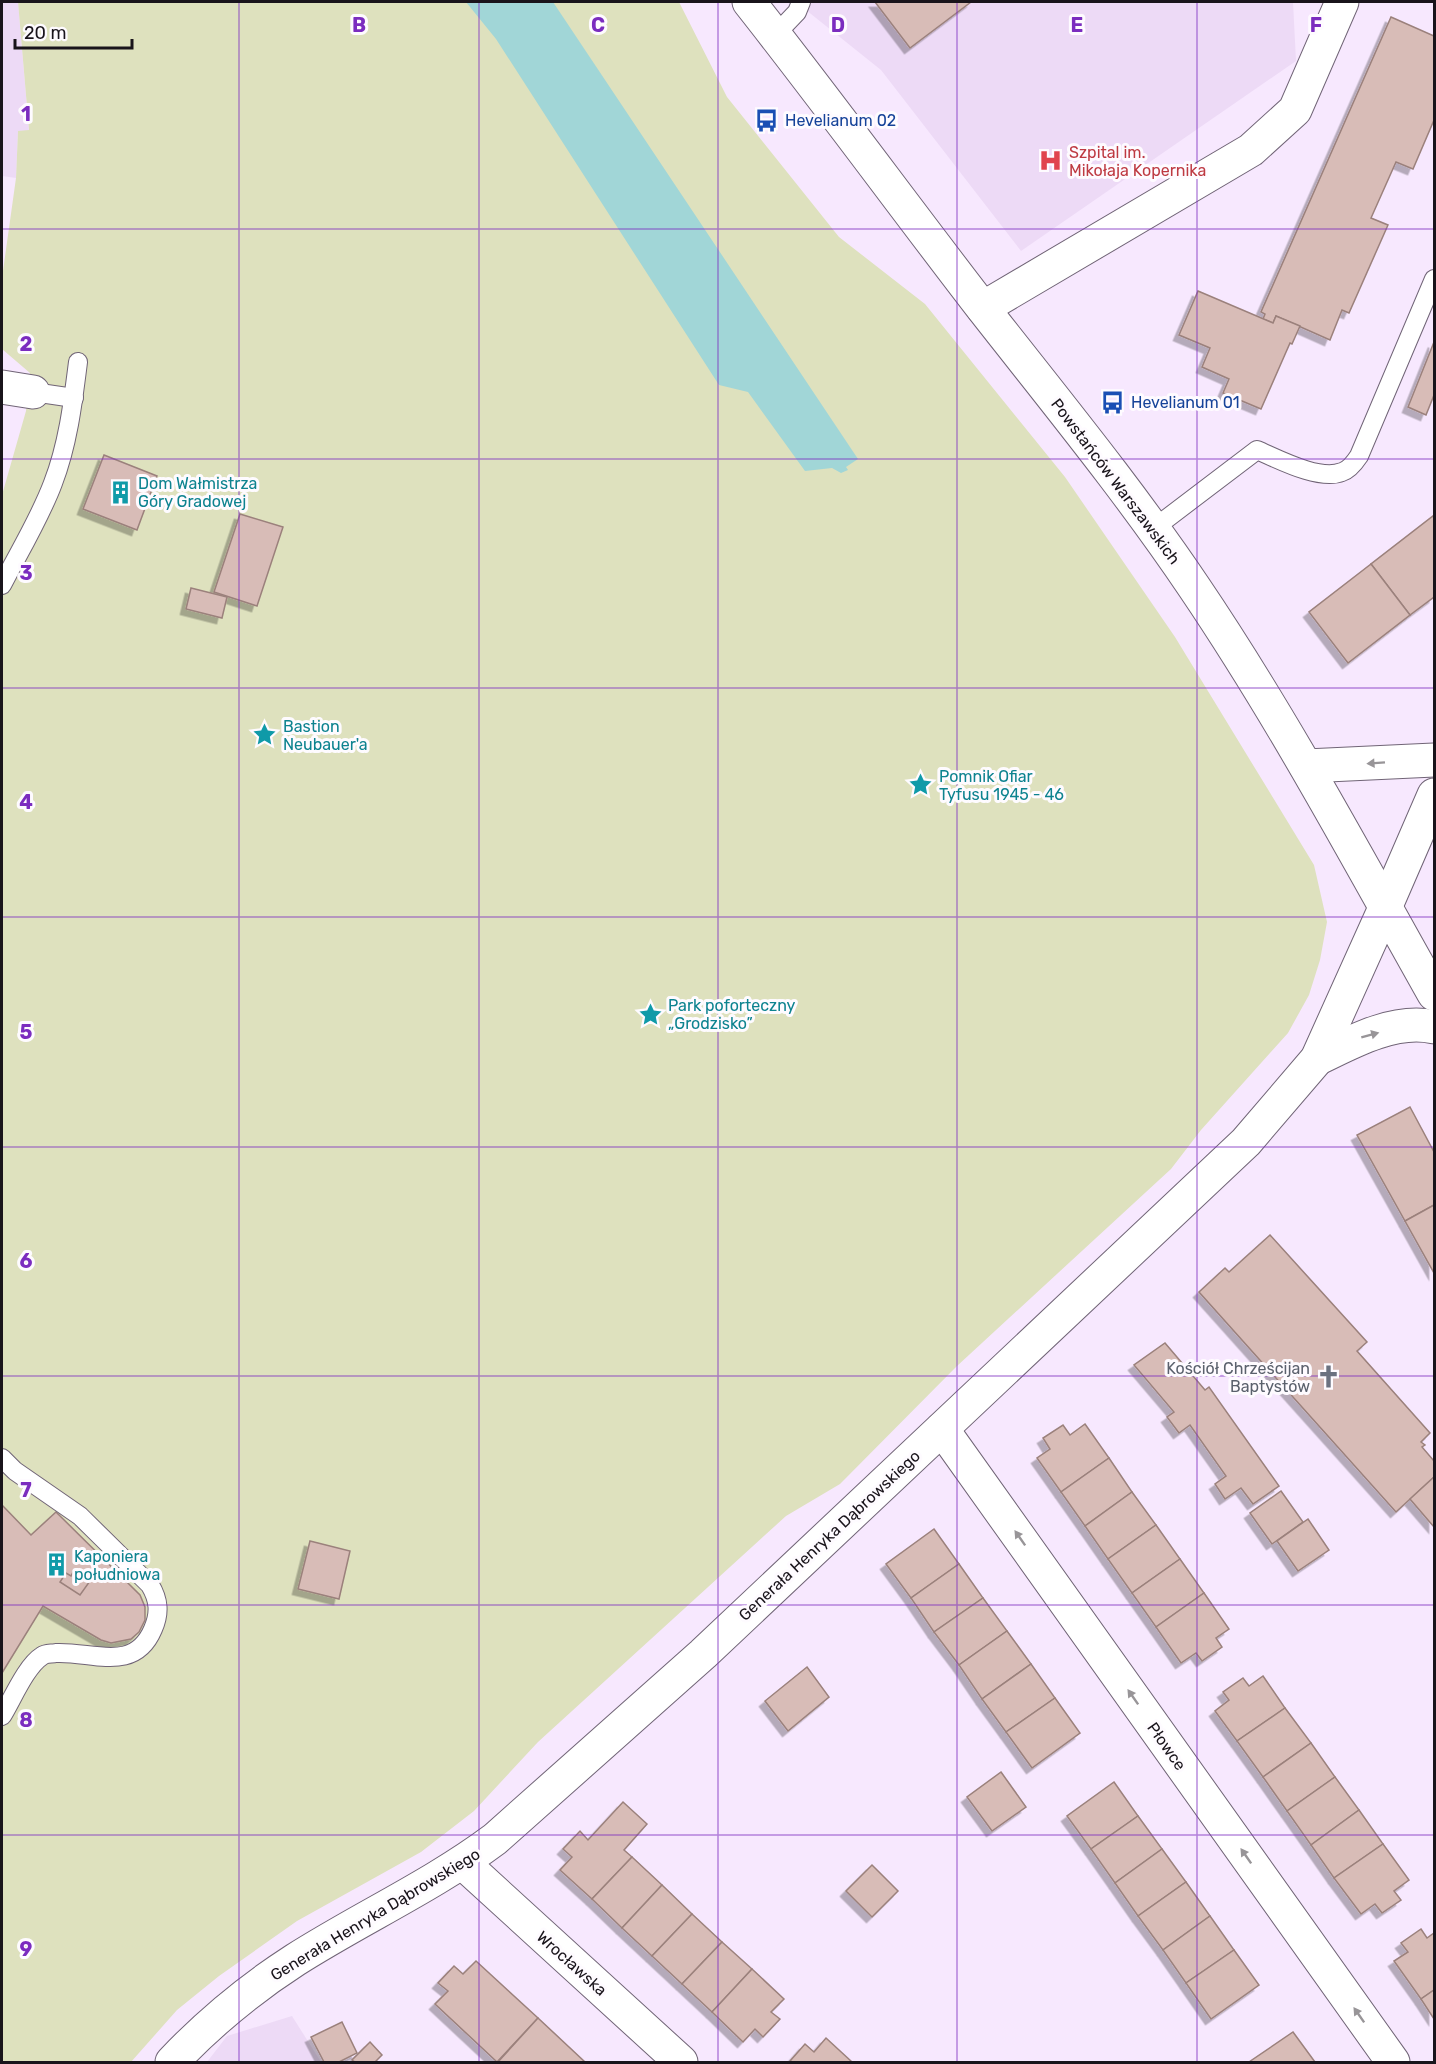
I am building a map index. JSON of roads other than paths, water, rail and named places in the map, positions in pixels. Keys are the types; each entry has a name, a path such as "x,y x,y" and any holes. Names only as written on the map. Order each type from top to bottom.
{"street":[{"name":"Powstańców Warszawskich","path":"749,2 983,308 1049,390 1194,586 1306,766 1434,994"},
{"path":"983,308 1251,150 1294,110 1342,2"},
{"path":"2,387 33,392"},
{"path":"1306,766 1434,760"},
{"name":"Generała Henryka Dąbrowskiego","path":"172,2062 251,1990 295,1960 463,1863 495,1839 703,1654 1246,1142 1317,1059 1434,795"},
{"path":"1317,1059 1361,1037 1419,1023 1434,1027"},
{"name":"Płowce","path":"942,1429 1393,2062"},
{"name":"Wrocławska","path":"463,1863 681,2062"}],"lane":[{"path":"775,35 797,12 801,2"},
{"path":"1153,529 1257,450 1319,473 1342,472 1352,465 1359,456 1434,279"},
{"path":"2,585 52,484 63,452 74,398 78,362"},
{"path":"33,392 74,398"},
{"path":"2,1458 15,1471 80,1516 150,1585 155,1593 158,1607 158,1616 148,1639 138,1650 126,1655 103,1659 66,1653 45,1654 34,1662 2,1716"}],"place":[{"name":"Hevelianum 02","path":"767,120"},
{"name":"Szpital im. Mikołaja Kopernika","path":"1051,161"},
{"name":"Hevelianum 01","path":"1113,402"},
{"name":"Dom Wałmistrza Góry Gradowej","path":"120,492"},
{"name":"Bastion Neubauer'a","path":"265,735"},
{"name":"Pomnik Ofiar Tyfusu 1945 - 46","path":"921,785"},
{"name":"Park poforteczny „Grodzisko”","path":"650,1014"},
{"name":"Kościół Chrześcijan Baptystów","path":"1328,1377"},
{"name":"Kaponiera południowa","path":"56,1565"}]}
